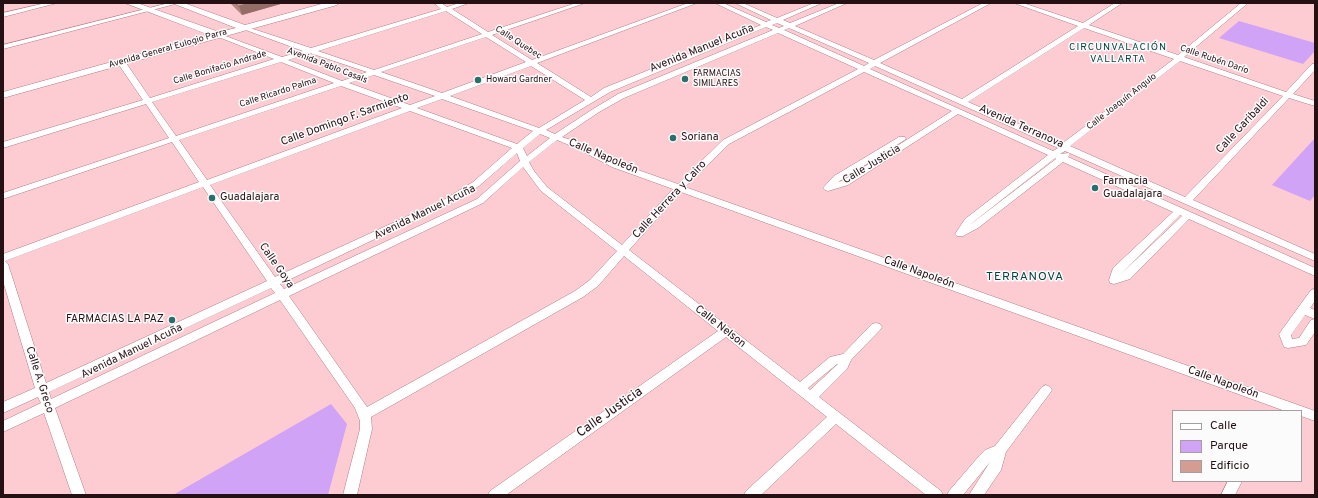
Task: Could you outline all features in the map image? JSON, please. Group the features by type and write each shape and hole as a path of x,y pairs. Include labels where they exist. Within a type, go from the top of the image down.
{"street":[{"path":"3,15 54,3"},
{"name":"Avenida Pablo Casals","path":"129,3 218,35 409,108 518,146"},
{"path":"3,47 176,3"},
{"name":"Avenida Pablo Casals","path":"176,3 311,51 376,72 539,131"},
{"name":"Avenida General Eulogio Parra","path":"3,87 308,3"},
{"name":"Avenida General Eulogio Parra","path":"3,95 334,3"},
{"name":"Calle Quebec","path":"437,3 589,99"},
{"name":"Calle Bonifacio Andrade","path":"3,145 466,3"},
{"name":"Calle Ricardo Palma","path":"3,196 582,3"},
{"name":"Calle Domingo F. Sarmiento","path":"3,258 694,3"},
{"name":"Avenida Terranova","path":"718,3 766,25 790,26 1315,258"},
{"name":"Avenida Terranova","path":"738,3 864,69 1315,272"},
{"name":"Avenida Manuel Acuña","path":"3,427 480,201 490,194 524,162 593,111 621,96 778,25 819,3"},
{"path":"790,26 844,3"},
{"name":"Calle Herrera y Cairo","path":"365,414 563,305 594,283 680,187 726,142 988,3"},
{"name":"Calle Rubén Darío","path":"1016,3 1315,104"},
{"path":"962,102 1120,3"},
{"name":"Calle Joaquín Angulo","path":"1058,156 1245,3"},
{"name":"Avenida Manuel Acuña","path":"3,408 464,193 518,146 589,99 622,82 766,25"},
{"name":"Calle Goya","path":"121,62 281,294 354,395 365,414"},
{"name":"Calle Garibaldi","path":"1187,201 1315,66"},
{"name":"Calle Justicia","path":"914,135 845,183 828,188 837,178 955,110"},
{"name":"Calle Napoleón","path":"539,131 578,146 615,165 680,187 1298,410"},
{"name":"Calle Nelson","path":"518,146 524,162 530,172 544,188 725,332 936,495"},
{"path":"1058,156 975,226 960,234 968,222 1058,156"},
{"path":"1168,227 1126,276 1114,280 1117,271 1183,213"},
{"name":"Calle A. Greco","path":"3,264 42,390 79,495"},
{"path":"1315,293 1285,334 1288,344 1302,342 1315,323"},
{"path":"1303,309 1315,314"},
{"path":"810,398 832,378 844,362 876,327"},
{"name":"Calle Justicia","path":"495,495 725,332"},
{"path":"799,389 834,360 844,362"},
{"path":"822,370 832,378"},
{"path":"968,477 979,491 996,466 1000,450 1046,390"},
{"name":"Calle Napoleón","path":"1302,411 1315,416"},
{"path":"350,495 366,429 365,414"},
{"path":"751,495 836,417"},
{"path":"954,495 968,477 990,454 1000,450"},
{"path":"1228,495 1234,482"}],"green space":[{"path":"1239,21 1315,43 1315,51 1303,64 1219,38"},
{"path":"1315,138 1315,195 1310,201 1272,185"},
{"path":"331,404 347,424 328,495 173,495"}],"building":[{"path":"235,3 250,3 239,6"}],"place":[{"name":"FARMACIAS SIMILARES","path":"685,79"},
{"name":"Howard Gardner","path":"478,80"},
{"name":"Soriana","path":"673,138"},
{"name":"Farmacia Guadalajara","path":"1095,188"},
{"name":"Guadalajara","path":"212,198"},
{"name":"FARMACIAS LA PAZ","path":"172,320"}],"district":[{"name":"CIRCUNVALACIÓN VALLARTA","path":"1118,54"},
{"name":"TERRANOVA","path":"1025,278"}]}
